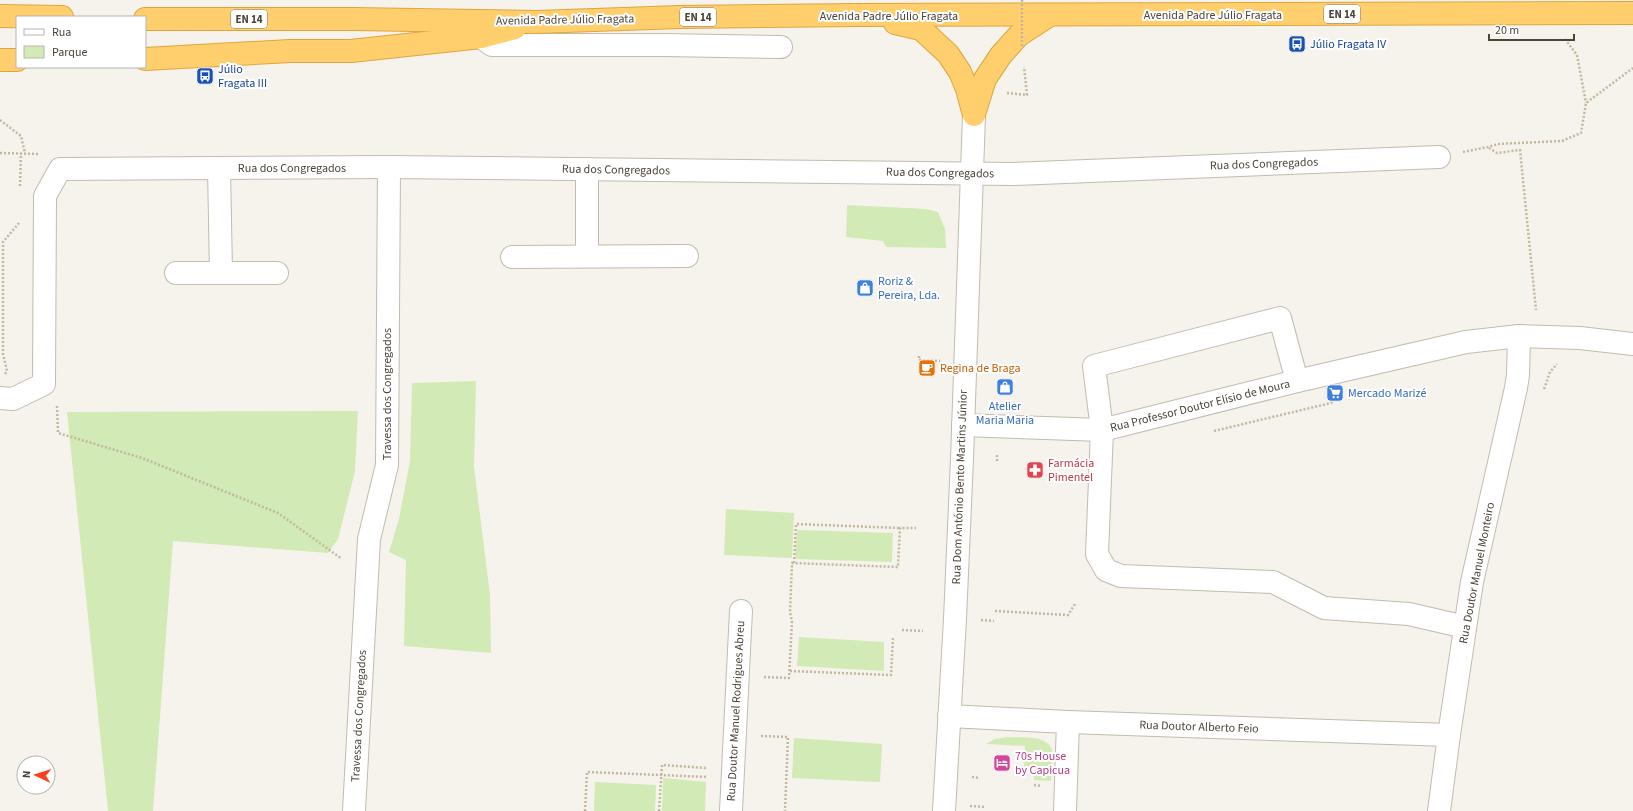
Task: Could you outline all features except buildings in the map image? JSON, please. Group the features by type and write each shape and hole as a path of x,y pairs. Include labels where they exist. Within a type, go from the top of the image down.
{"highway":[{"name":"Avenida Padre Júlio Fragata","path":"146,18 353,18 537,22 680,17 858,15 1633,13"},
{"path":"858,15 921,29 948,54 960,72 967,89 974,115"},
{"path":"974,115 985,79 1001,55 1019,35 1050,15"},
{"path":"0,16 16,16"},
{"path":"146,59 290,51 351,51 481,37 537,22"},
{"path":"0,60 16,60"}],"street":[{"path":"481,37 492,45 781,47"},
{"name":"Rua Dom António Bento Martins Júnior","path":"944,811 955,619 974,115"},
{"name":"Rua dos Congregados","path":"7,398 44,384 45,196 60,169 389,167 1013,174 1439,157"},
{"name":"Travessa dos Congregados","path":"354,811 370,539 387,465 389,167"},
{"path":"219,168 221,273"},
{"path":"587,169 587,256"},
{"path":"512,257 687,256"},
{"path":"176,273 277,274"},
{"name":"Rua Professor Doutor Elísio de Moura","path":"1102,430 1094,366 1280,318 1297,381"},
{"name":"Rua Professor Doutor Elísio de Moura","path":"963,425 1102,430 1297,381 1466,342 1518,336 1580,338 1633,344"},
{"name":"Rua Doutor Manuel Monteiro","path":"1439,811 1472,582 1516,388 1518,375 1518,336"},
{"path":"1102,430 1097,554 1106,570 1121,576 1273,582 1324,608 1409,614 1465,627"},
{"name":"Rua Doutor Manuel Rodrigues Abreu","path":"730,811 742,611"},
{"name":"Rua Doutor Alberto Feio","path":"949,716 1068,722 1449,736"},
{"path":"1065,811 1068,722"}],"path":[{"path":"1022,0 1023,55"},
{"path":"1536,312 1520,150 1497,153 1488,148 1498,144 1562,141 1581,133 1586,103 1577,55 1564,38"},
{"path":"1000,93 1027,95 1024,63"},
{"path":"1586,103 1633,68"},
{"path":"238,81 245,82 245,87"},
{"path":"0,120 21,136 23,153 20,192"},
{"path":"0,153 43,154"},
{"path":"4,376 7,370 3,354 3,242 19,223"},
{"path":"919,356 919,360 942,361"},
{"path":"1543,391 1550,372 1561,360"},
{"path":"57,405 58,434 142,458 278,513 342,559"},
{"path":"997,455 997,461"},
{"path":"762,677 790,678 792,622 790,612 792,563 794,564 796,524 916,528"},
{"path":"794,564 898,567 900,528"},
{"path":"995,611 1068,615 1075,604"},
{"path":"976,620 994,621"},
{"path":"902,630 923,631"},
{"path":"790,671 891,675 893,638"},
{"path":"760,736 788,737 785,811"},
{"path":"659,811 662,765 712,768"},
{"path":"585,811 587,772 711,777"},
{"path":"972,777 980,778"},
{"path":"970,806 986,807"}],"green space":[{"path":"847,205 926,209 938,212 945,229 946,248 886,247 883,241 846,237"},
{"path":"476,381 474,467 490,595 491,653 404,646 406,560 389,552 399,519 410,461 412,383"},
{"path":"358,411 355,471 338,539 328,553 173,541 153,811 108,811 67,412"},
{"path":"726,509 794,513 792,558 724,555"},
{"path":"797,530 893,533 892,562 795,559"},
{"path":"799,637 884,642 884,671 797,666"},
{"path":"1008,737 1039,739 1049,745 1052,750 1051,781 1034,780 1034,769 1024,769 1025,746 986,744 995,739"},
{"path":"794,738 882,744 880,782 792,778"},
{"path":"663,778 706,782 705,811 662,811"},
{"path":"595,782 656,785 655,811 594,811"}],"place":[{"name":"Júlio Fragata IV","path":"1297,44"},
{"name":"Júlio Fragata III","path":"205,76"},
{"name":"Roriz & Pereira, Lda.","path":"865,288"},
{"name":"Regina de Braga","path":"927,368"},
{"name":"Atelier Maria Maria","path":"1005,387"},
{"name":"Mercado Marizé","path":"1335,393"},
{"name":"Farmácia Pimentel","path":"1035,470"},
{"name":"70s House by Capicua","path":"1002,763"}]}
